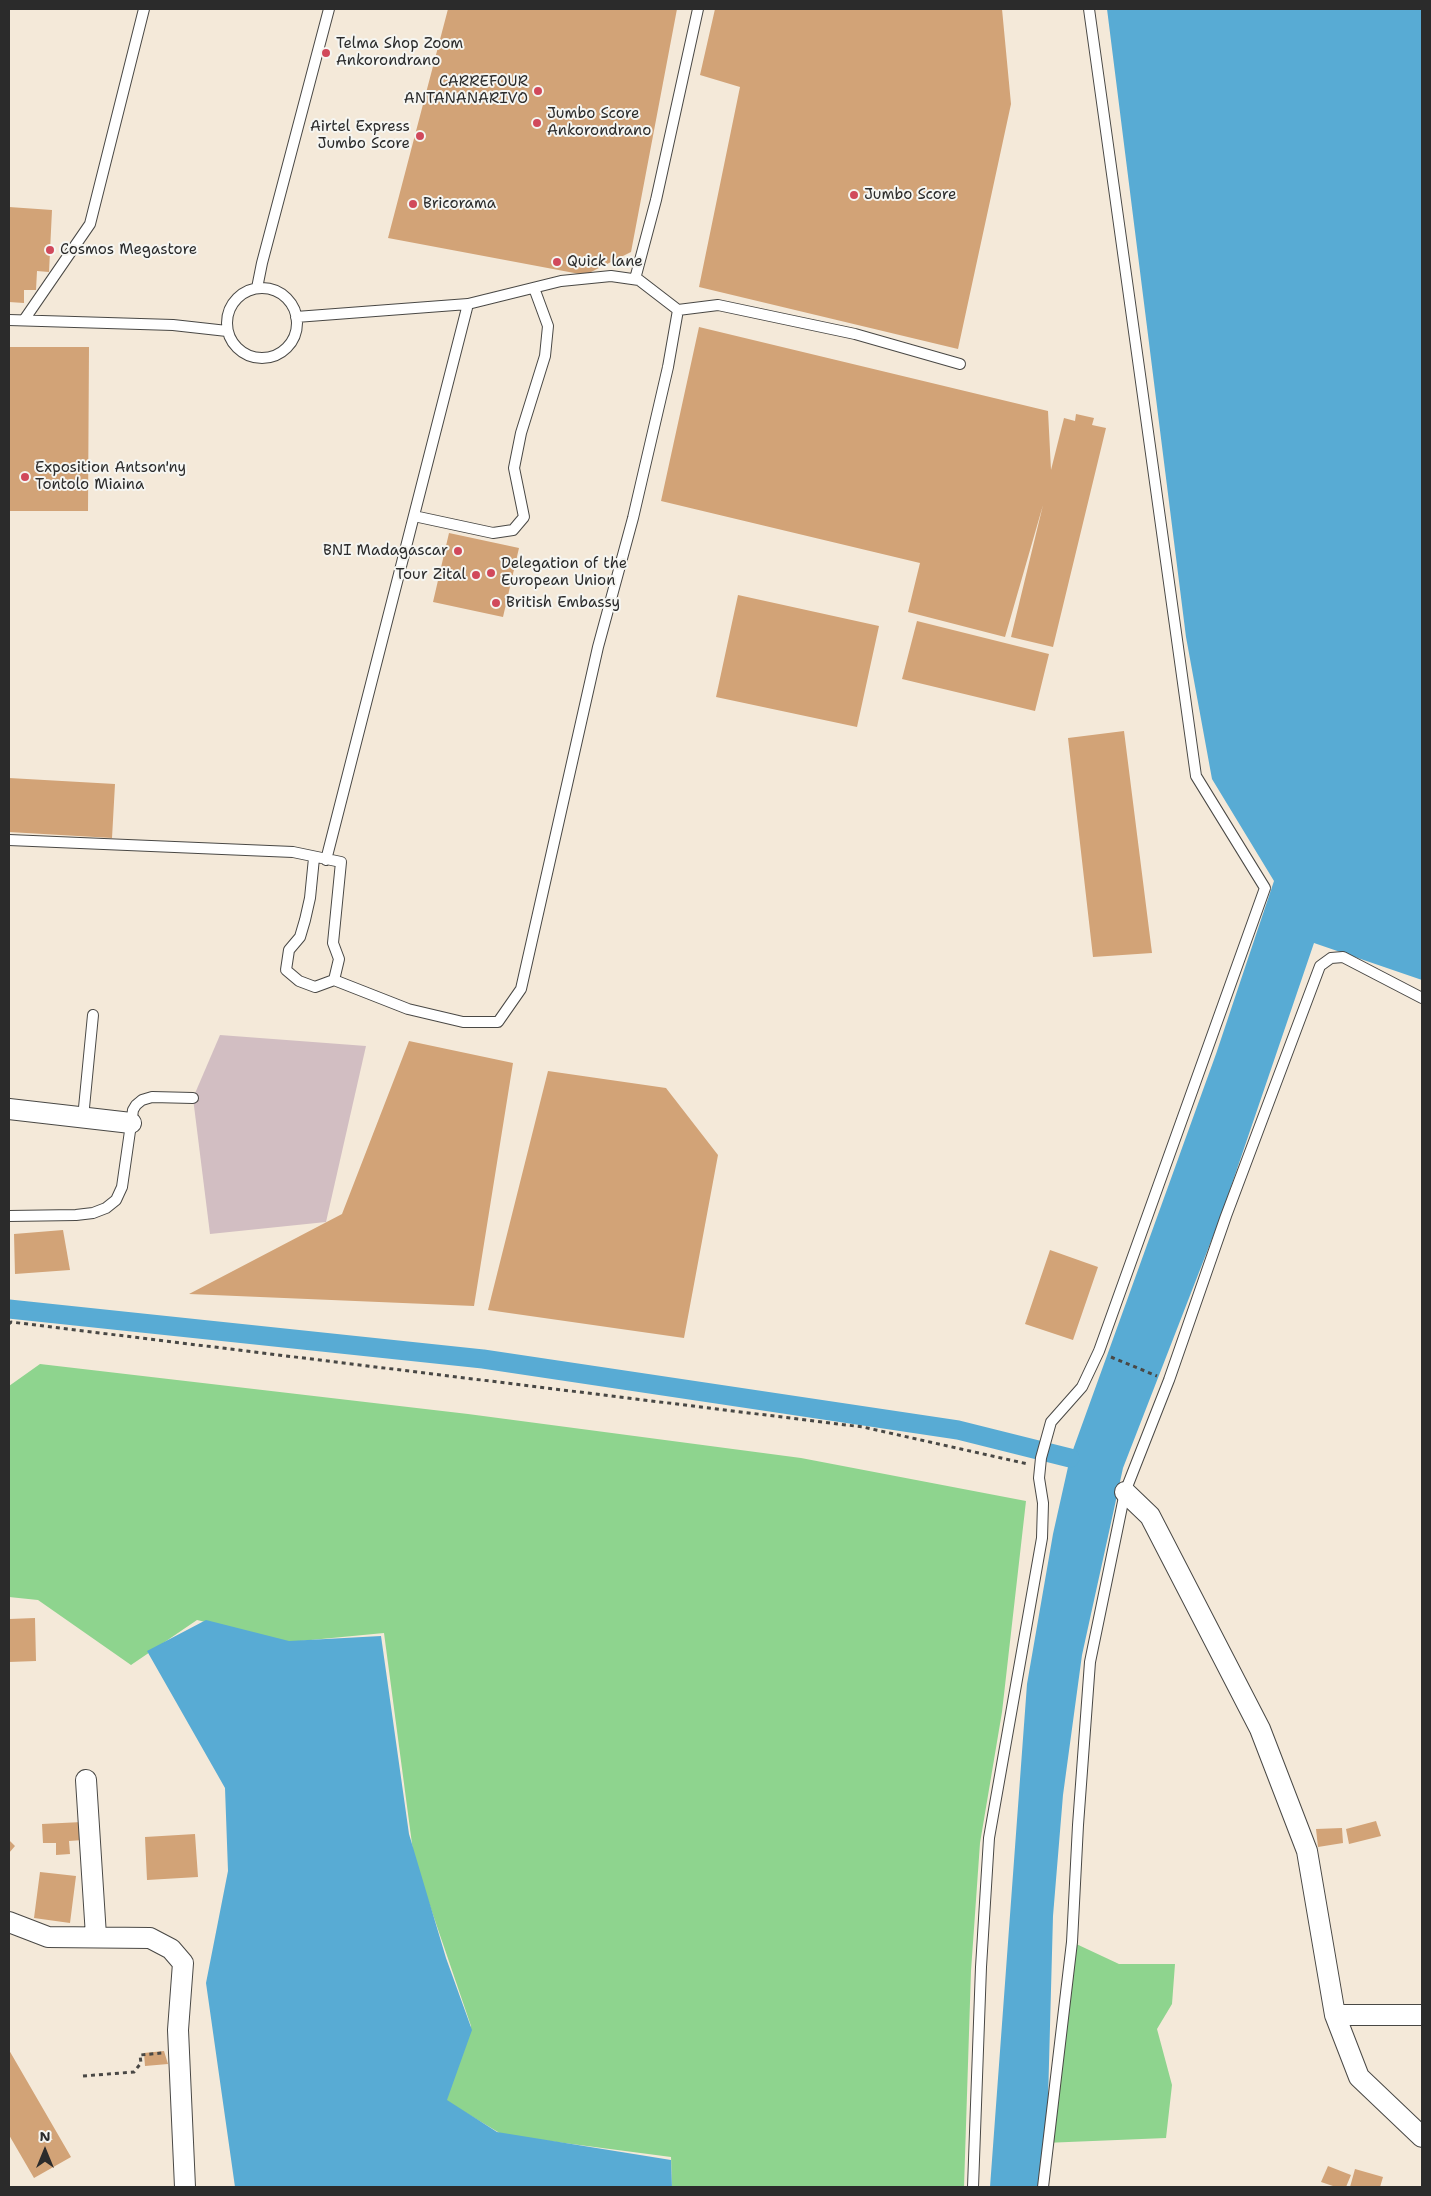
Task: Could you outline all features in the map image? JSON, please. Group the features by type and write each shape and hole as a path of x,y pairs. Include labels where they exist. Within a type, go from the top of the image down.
{"street":[{"path":"9,1108 131,1123"},
{"path":"1125,1492 1150,1516 1260,1729 1307,1851 1335,2015 1360,2077 1422,2137"},
{"path":"86,1780 96,1936"},
{"path":"9,1922 48,1937 150,1938 171,1949 183,1963 178,2030 185,2187"},
{"path":"1335,2015 1422,2015"}],"lane":[{"path":"24,320 90,224 144,9"},
{"path":"257,288 329,9"},
{"path":"635,279 656,200 698,9"},
{"path":"973,2187 980,1967 989,1838 1042,1538 1043,1503 1039,1478 1041,1462 1051,1422 1082,1387 1099,1351 1265,888 1196,776 1089,9"},
{"path":"296,317 468,304 561,281 611,276 635,279 658,292 678,310 718,305 855,334 960,364"},
{"path":"257,288 278,292 293,307 296,317 294,336 289,345 273,356 254,358 245,354 231,340 227,331 227,316 233,303 244,293 257,288"},
{"path":"414,516 493,533 513,530 524,517 514,468 521,433 545,356 548,326 534,288"},
{"path":"326,860 468,304"},
{"path":"314,858 310,898 305,920 300,937 288,950 286,970 299,982 315,987 334,980 408,1009 463,1022 498,1022 521,989 598,647 635,508 668,367 678,310"},
{"path":"9,320 173,325 227,331"},
{"path":"9,840 293,852 314,858 342,862 333,943 339,960 334,980"},
{"path":"1042,2187 1072,1942 1078,1825 1090,1662 1125,1492 1169,1380 1226,1216 1320,966 1331,958 1343,957 1422,998"},
{"path":"84,1118 93,1015"},
{"path":"9,1216 76,1215 93,1213 106,1208 116,1200 122,1187 133,1110 142,1100 152,1097 193,1098"}],"path":[{"path":"9,1324 31,1324 863,1427 1041,1462"},
{"path":"1104,1354 1161,1378"},
{"path":"83,2076 134,2072 141,2063 140,2055 164,2052"}],"shaded area":[{"path":"220,1035 366,1046 326,1222 210,1234 193,1098"}],"green space":[{"path":"40,1364 468,1414 801,1458 1026,1501 1002,1712 980,1843 971,1971 964,2187 672,2187 671,2157 503,2135 446,2101 471,2026 414,1859 384,1633 290,1642 197,1620 131,1665 38,1600 9,1597 9,1386"},
{"path":"1072,1942 1119,1964 1175,1964 1172,2004 1157,2029 1172,2085 1166,2138 1044,2143"}],"water":[{"path":"1107,9 1422,9 1422,980 1314,943 1222,1213 1123,1468 1082,1655 1063,1795 1053,1916 1048,2100 1039,2187 990,2187 1027,1684 1053,1534 1070,1458 1216,1054 1274,881 1212,779 1186,637"},
{"path":"206,1620 289,1641 381,1636 409,1834 446,1958 472,2030 447,2100 497,2132 671,2160 672,2187 235,2187 206,1983 228,1871 225,1788 147,1651"}],"building":[{"name":"Jumbo Score Ankorondrano","path":"448,9 677,9 631,252 585,275 388,238"},
{"name":"Jumbo Score","path":"715,9 1002,9 1011,104 958,349 699,287 740,87 700,75"},
{"path":"9,207 52,210 49,272 37,271 36,290 24,290 24,303 9,302"},
{"path":"699,327 1048,411 1051,470 1064,418 1075,421 1076,414 1094,418 1092,425 1106,428 1053,647 1011,637 1043,505 1005,637 908,612 920,563 661,501"},
{"path":"9,347 89,347 88,511 9,511"},
{"name":"Tour Zital","path":"449,533 519,548 503,617 433,602"},
{"path":"738,595 879,626 857,727 716,697"},
{"path":"917,621 1049,654 1035,711 902,679"},
{"path":"1124,731 1152,953 1093,957 1068,738"},
{"path":"9,778 115,784 112,838 9,832"},
{"path":"409,1041 513,1063 474,1306 189,1294 342,1214"},
{"path":"548,1071 666,1088 718,1155 684,1338 488,1310"},
{"path":"63,1230 70,1270 15,1274 14,1234"},
{"path":"1050,1250 1098,1267 1073,1340 1025,1324"},
{"path":"35,1618 36,1661 9,1662 9,1619"},
{"path":"1376,1821 1381,1836 1349,1844 1346,1829"},
{"path":"82,1822 83,1840 69,1841 70,1854 56,1855 56,1843 43,1843 42,1824"},
{"path":"1342,1828 1343,1843 1318,1847 1316,1829"},
{"path":"195,1834 198,1877 147,1880 145,1837"},
{"path":"9,1840 15,1846 9,1853"},
{"path":"40,1872 76,1876 70,1923 34,1918"},
{"path":"9,2050 71,2157 34,2178 9,2135"},
{"path":"164,2051 168,2064 145,2066 144,2053"},
{"path":"1328,2166 1351,2175 1346,2187 1336,2187 1321,2182"},
{"path":"1355,2169 1383,2177 1380,2187 1350,2187"}],"waterway":[{"path":"9,1309 483,1359 958,1430 1070,1458"}],"place":[{"name":"Telma Shop Zoom Ankorondrano","path":"326,53"},
{"name":"CARREFOUR ANTANANARIVO","path":"538,91"},
{"name":"Jumbo Score Ankorondrano","path":"537,123"},
{"name":"Airtel Express Jumbo Score","path":"420,136"},
{"name":"Jumbo Score","path":"854,195"},
{"name":"Bricorama","path":"413,204"},
{"name":"Cosmos Megastore","path":"50,250"},
{"name":"Quick lane","path":"557,262"},
{"name":"Exposition Antson'ny Tontolo Miaina","path":"25,477"},
{"name":"BNI Madagascar","path":"458,551"},
{"name":"Delegation of the European Union","path":"491,573"},
{"name":"Tour Zital","path":"476,575"},
{"name":"British Embassy","path":"496,603"}]}
